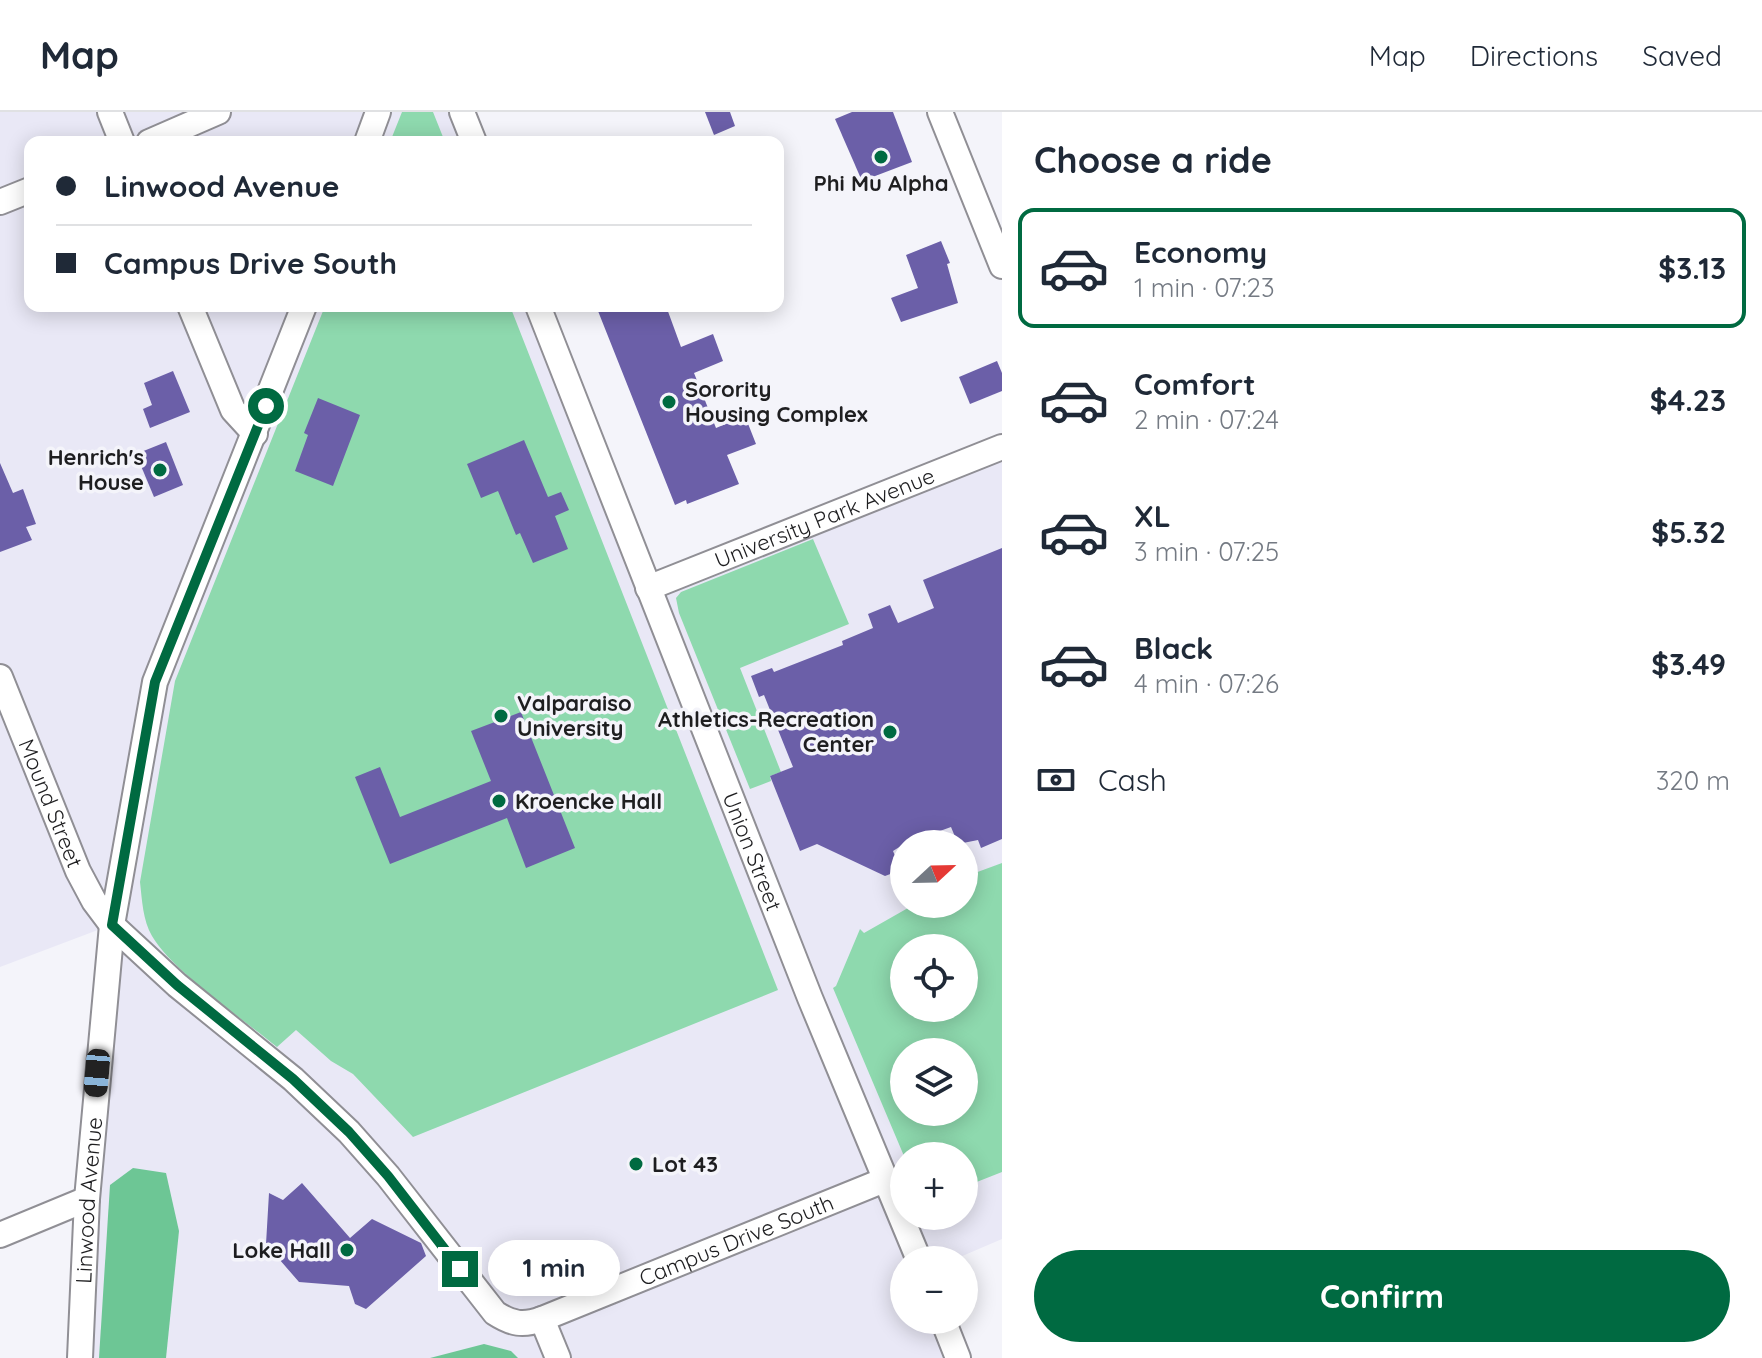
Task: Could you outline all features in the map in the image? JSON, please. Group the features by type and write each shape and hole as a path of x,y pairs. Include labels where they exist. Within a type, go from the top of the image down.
{"street":[{"path":"110,112 120,136"},
{"path":"163,136 218,112"},
{"path":"369,136 378,112"},
{"path":"462,112 472,136"},
{"path":"940,112 1002,266"},
{"path":"0,202 24,192"},
{"path":"192,312 233,410 255,434"},
{"name":"Linwood Avenue","path":"80,1358 87,1199 112,925 155,682 302,312"},
{"name":"Union Street","path":"540,312 810,998 913,1246"},
{"name":"University Park Avenue","path":"648,588 1002,447"},
{"name":"Mound Street","path":"0,677 78,871 94,901 112,925"},
{"name":"Campus Drive South","path":"112,925 177,985 293,1079 349,1132 388,1176 495,1313 510,1323 527,1324 542,1319 887,1179"},
{"path":"0,1235 87,1199"},
{"path":"542,1319 558,1358"},
{"path":"949,1334 958,1358"}],"shaded area":[{"name":"Valparaiso University","path":"0,112 462,112 472,136 24,136 24,312 540,312 649,588 1002,447 1002,1239 978,1249 978,1246 890,1246 890,1334 949,1334 958,1358 80,1358 111,925 0,967"}],"green space":[{"path":"402,112 433,112 443,136 392,136"},
{"path":"323,312 512,312 778,990 413,1137 353,1074 331,1061 296,1030 277,1047 192,980 152,936 145,917 140,882 175,681"},
{"path":"813,539 849,624 740,668 781,772 770,776 771,781 750,789 679,613 676,598 681,592"},
{"path":"1002,863 1002,1172 978,1181 978,1142 898,1142 891,1126 978,1126 978,1038 890,1038 890,1123 833,988 860,929 864,933 890,918 978,918 978,872"},
{"path":"133,1168 166,1173 179,1231 166,1358 99,1358 110,1185"},
{"path":"484,1344 511,1351 518,1358 430,1358"}],"building":[{"path":"705,112 730,112 735,126 714,135"},
{"path":"852,112 893,112 912,162 862,181 835,119"},
{"path":"941,241 950,263 947,264 958,303 901,322 891,298 918,288 906,255"},
{"name":"Sorority Housing Complex","path":"598,312 668,312 681,347 713,334 723,361 694,373 716,428 745,416 756,444 727,455 739,484 687,504 686,500 675,505"},
{"path":"997,361 1002,373 1002,391 970,404 959,377"},
{"path":"173,371 190,412 150,428 143,409 152,405 144,383"},
{"path":"318,398 360,415 333,486 295,471 308,435 304,433"},
{"path":"524,440 548,497 561,492 569,510 555,516 568,549 533,563 520,533 516,535 498,491 481,498 467,464"},
{"name":"Henrich's House","path":"166,442 183,485 154,497 136,454"},
{"path":"0,463 13,493 23,489 36,524 26,527 32,540 0,552"},
{"name":"Athletics-Recreation Center","path":"1002,548 1002,839 981,848 978,830 952,830 951,827 943,830 890,830 890,874 885,876 817,844 800,851 770,776 793,767 764,695 759,697 751,676 772,668 774,672 843,645 842,641 873,628 868,614 890,605 898,623 934,608 923,580"},
{"name":"Kroencke Hall","path":"521,712 575,848 526,868 507,818 390,864 355,777 380,767 400,817 491,781 471,731"},
{"name":"Loke Hall","path":"302,1183 350,1238 372,1219 421,1243 426,1256 366,1309 355,1304 349,1286 299,1282 266,1244 269,1193 283,1200"}],"place":[{"name":"Phi Mu Alpha","path":"881,157"},
{"name":"Sorority Housing Complex","path":"669,402"},
{"name":"Henrich's House","path":"160,470"},
{"name":"Valparaiso University","path":"501,716"},
{"name":"Athletics-Recreation Center","path":"890,732"},
{"name":"Kroencke Hall","path":"499,801"},
{"name":"Lot 43","path":"636,1164"},
{"name":"Loke Hall","path":"347,1250"}],"route":[{"path":"266,406 155,682 112,925 177,985 293,1079 349,1132 388,1176 460,1269"}]}
